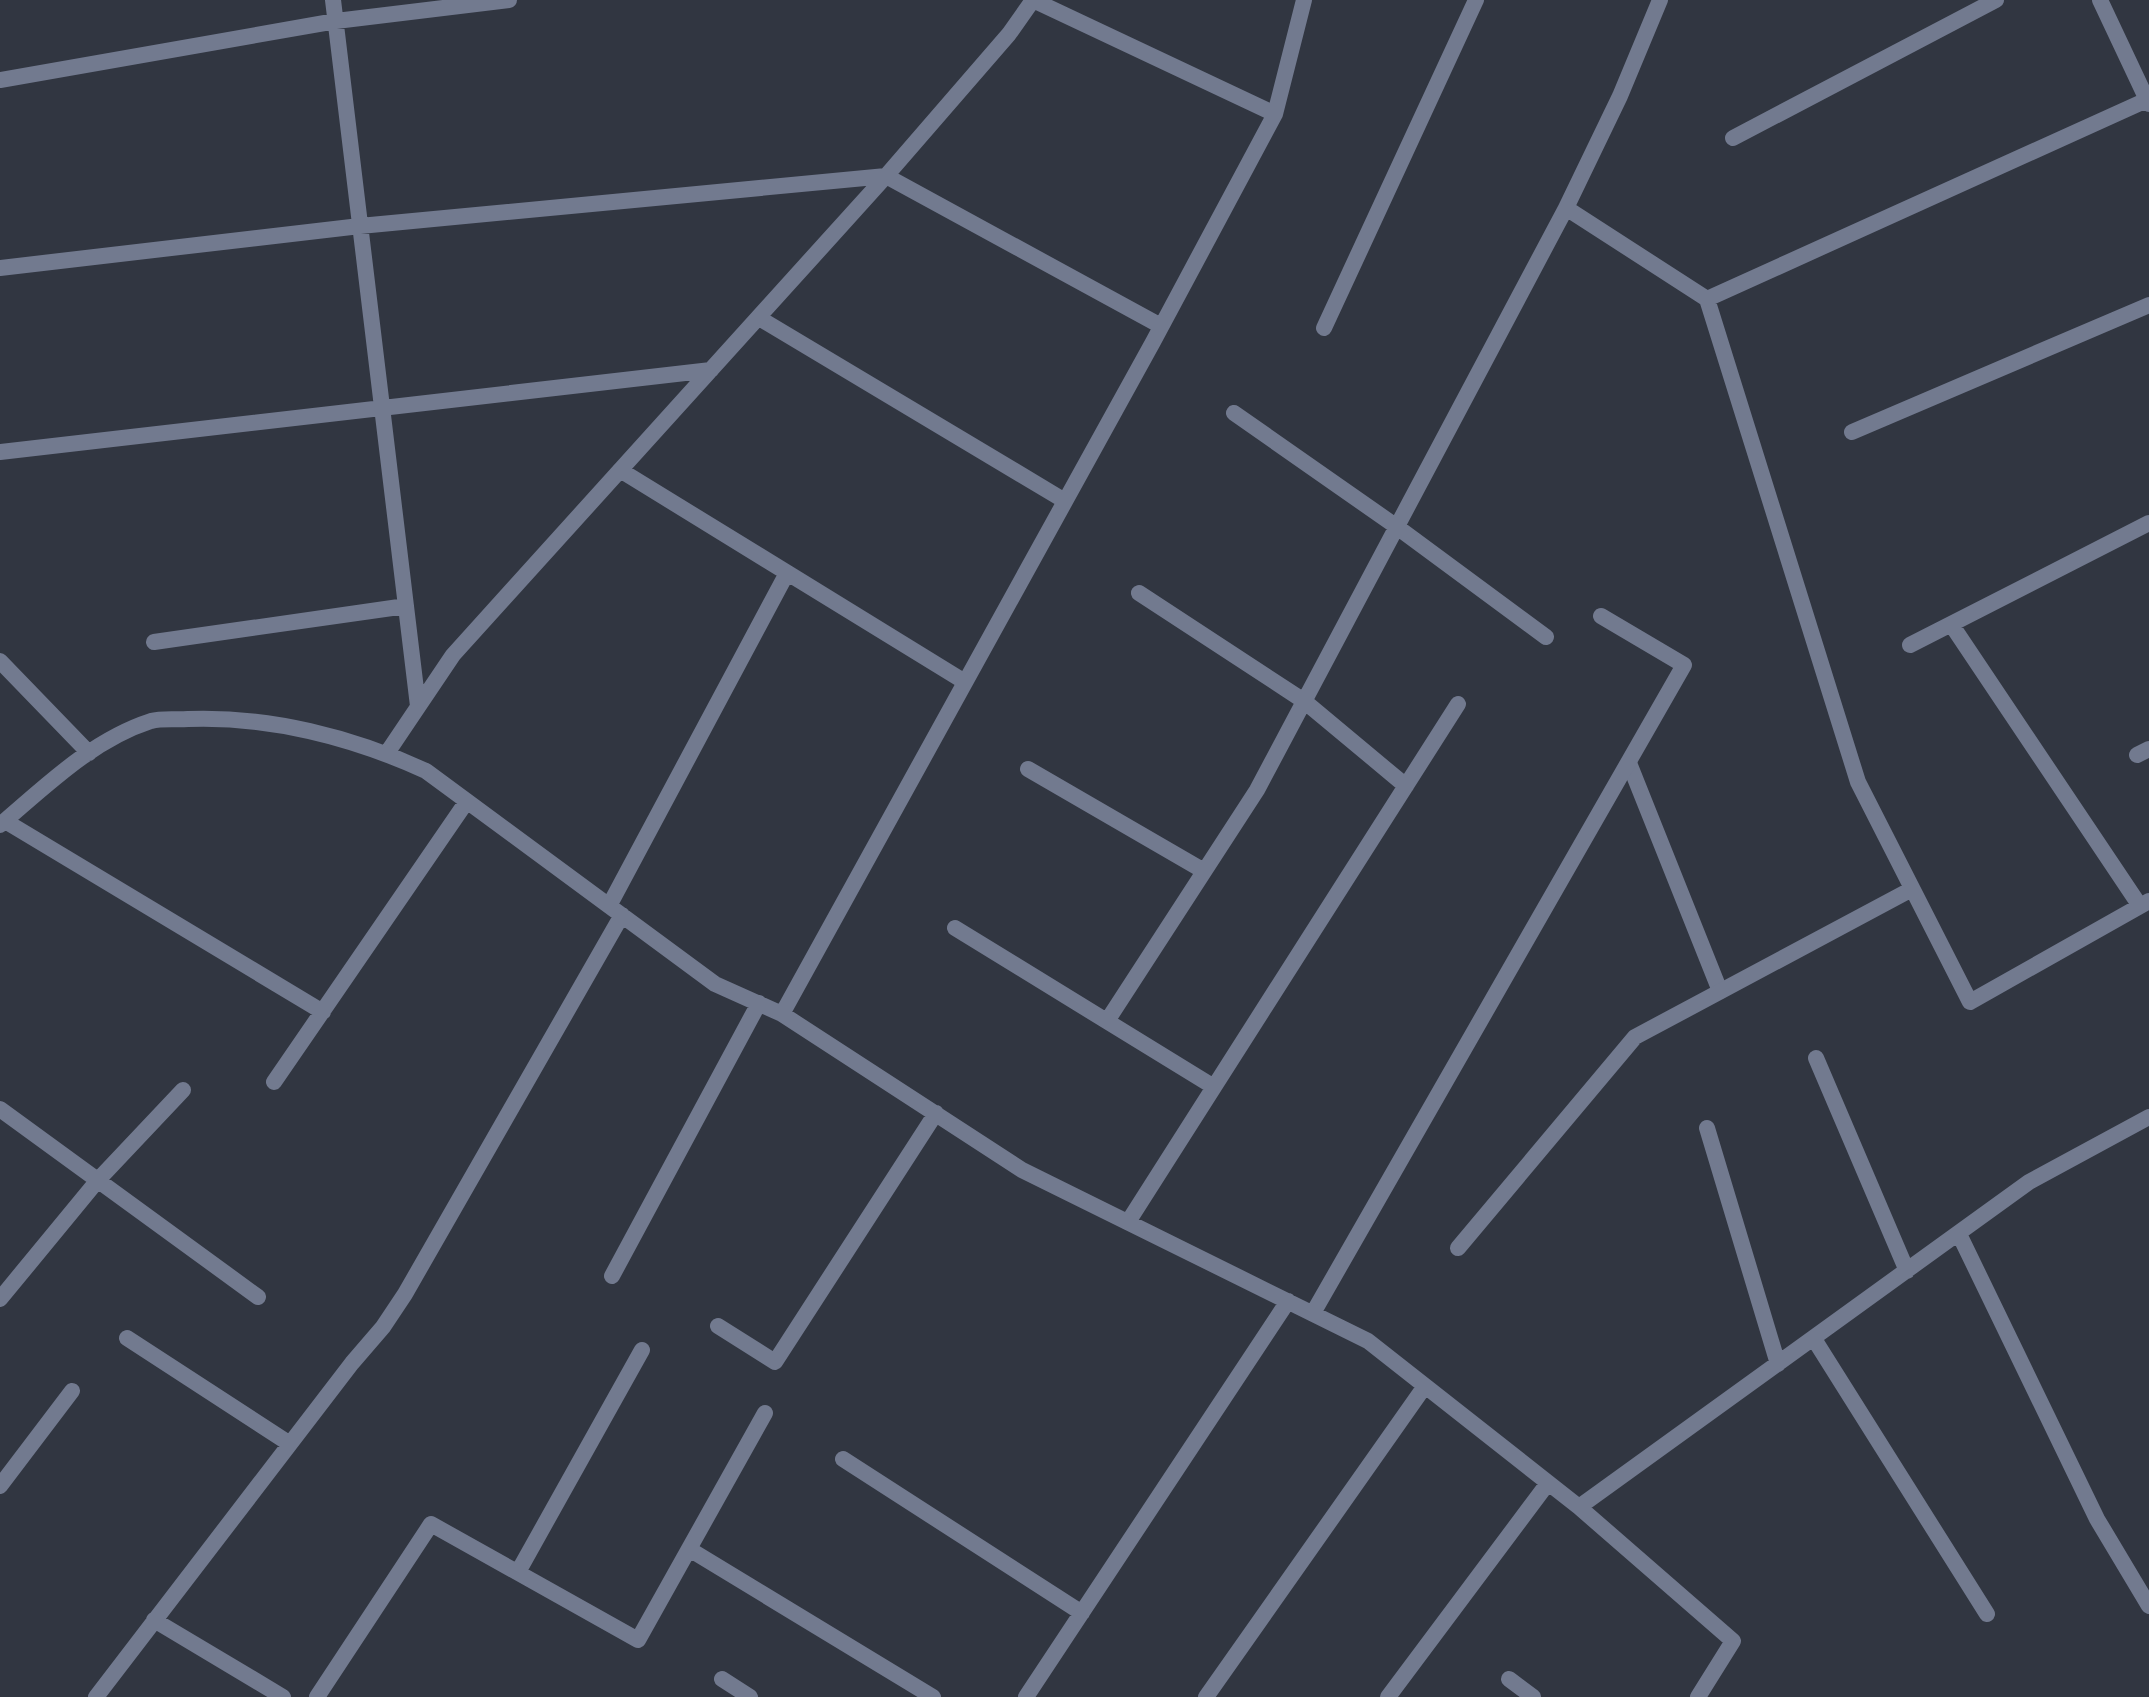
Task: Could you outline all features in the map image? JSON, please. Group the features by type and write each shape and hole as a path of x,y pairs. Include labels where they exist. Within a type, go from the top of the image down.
{"street":[{"path":"333,0 418,706"},
{"path":"0,80 336,21 509,0"},
{"path":"387,753 453,655 886,176 1009,34 1033,0 1275,114"},
{"path":"782,1014 1275,114 1304,0"},
{"path":"1324,328 1476,0"},
{"path":"1107,1021 1257,790 1566,208 1620,96 1660,0"},
{"path":"1733,138 1996,0"},
{"path":"1707,299 2148,101 2100,0"},
{"path":"0,268 360,226 886,176 1161,326"},
{"path":"1566,208 1707,299 1858,782 1970,1002 2145,903 1951,624"},
{"path":"1852,432 2149,305"},
{"path":"759,318 1065,501"},
{"path":"0,452 711,370"},
{"path":"1234,413 1397,527 1546,637"},
{"path":"620,470 965,682"},
{"path":"1910,645 2149,523"},
{"path":"96,1697 352,1363 383,1327 405,1294 615,911 787,573"},
{"path":"1139,593 1304,701 1406,786"},
{"path":"154,642 406,606"},
{"path":"1313,1313 1684,665 1601,616"},
{"path":"0,661 89,753"},
{"path":"1128,1222 1458,704"},
{"path":"323,1012 2,823 66,768 108,740 153,720 224,718 311,731 387,753 426,771 715,984 782,1014 1022,1170 1368,1341 1579,1507 1733,1641 1698,1697"},
{"path":"1629,763 1720,991"},
{"path":"1028,769 1204,871"},
{"path":"274,1082 467,801"},
{"path":"1458,1248 1635,1037 1912,889"},
{"path":"955,928 1214,1087"},
{"path":"612,1276 759,1003"},
{"path":"1816,1058 1907,1271"},
{"path":"0,1299 98,1180 183,1090"},
{"path":"0,1109 258,1297"},
{"path":"718,1326 775,1362 936,1113"},
{"path":"1579,1507 2029,1182 2149,1117"},
{"path":"1707,1128 1778,1364"},
{"path":"1959,1234 2097,1519 2149,1606"},
{"path":"1026,1697 1288,1301"},
{"path":"127,1338 290,1444"},
{"path":"1814,1339 1987,1614"},
{"path":"518,1572 642,1350"},
{"path":"1206,1697 1425,1386"},
{"path":"0,1486 72,1391"},
{"path":"317,1697 431,1524 638,1640 765,1413"},
{"path":"843,1459 1082,1613"},
{"path":"1388,1697 1548,1483"},
{"path":"689,1549 933,1697"},
{"path":"154,1620 283,1697"},
{"path":"722,1679 750,1697"},
{"path":"1509,1679 1533,1697"}]}
